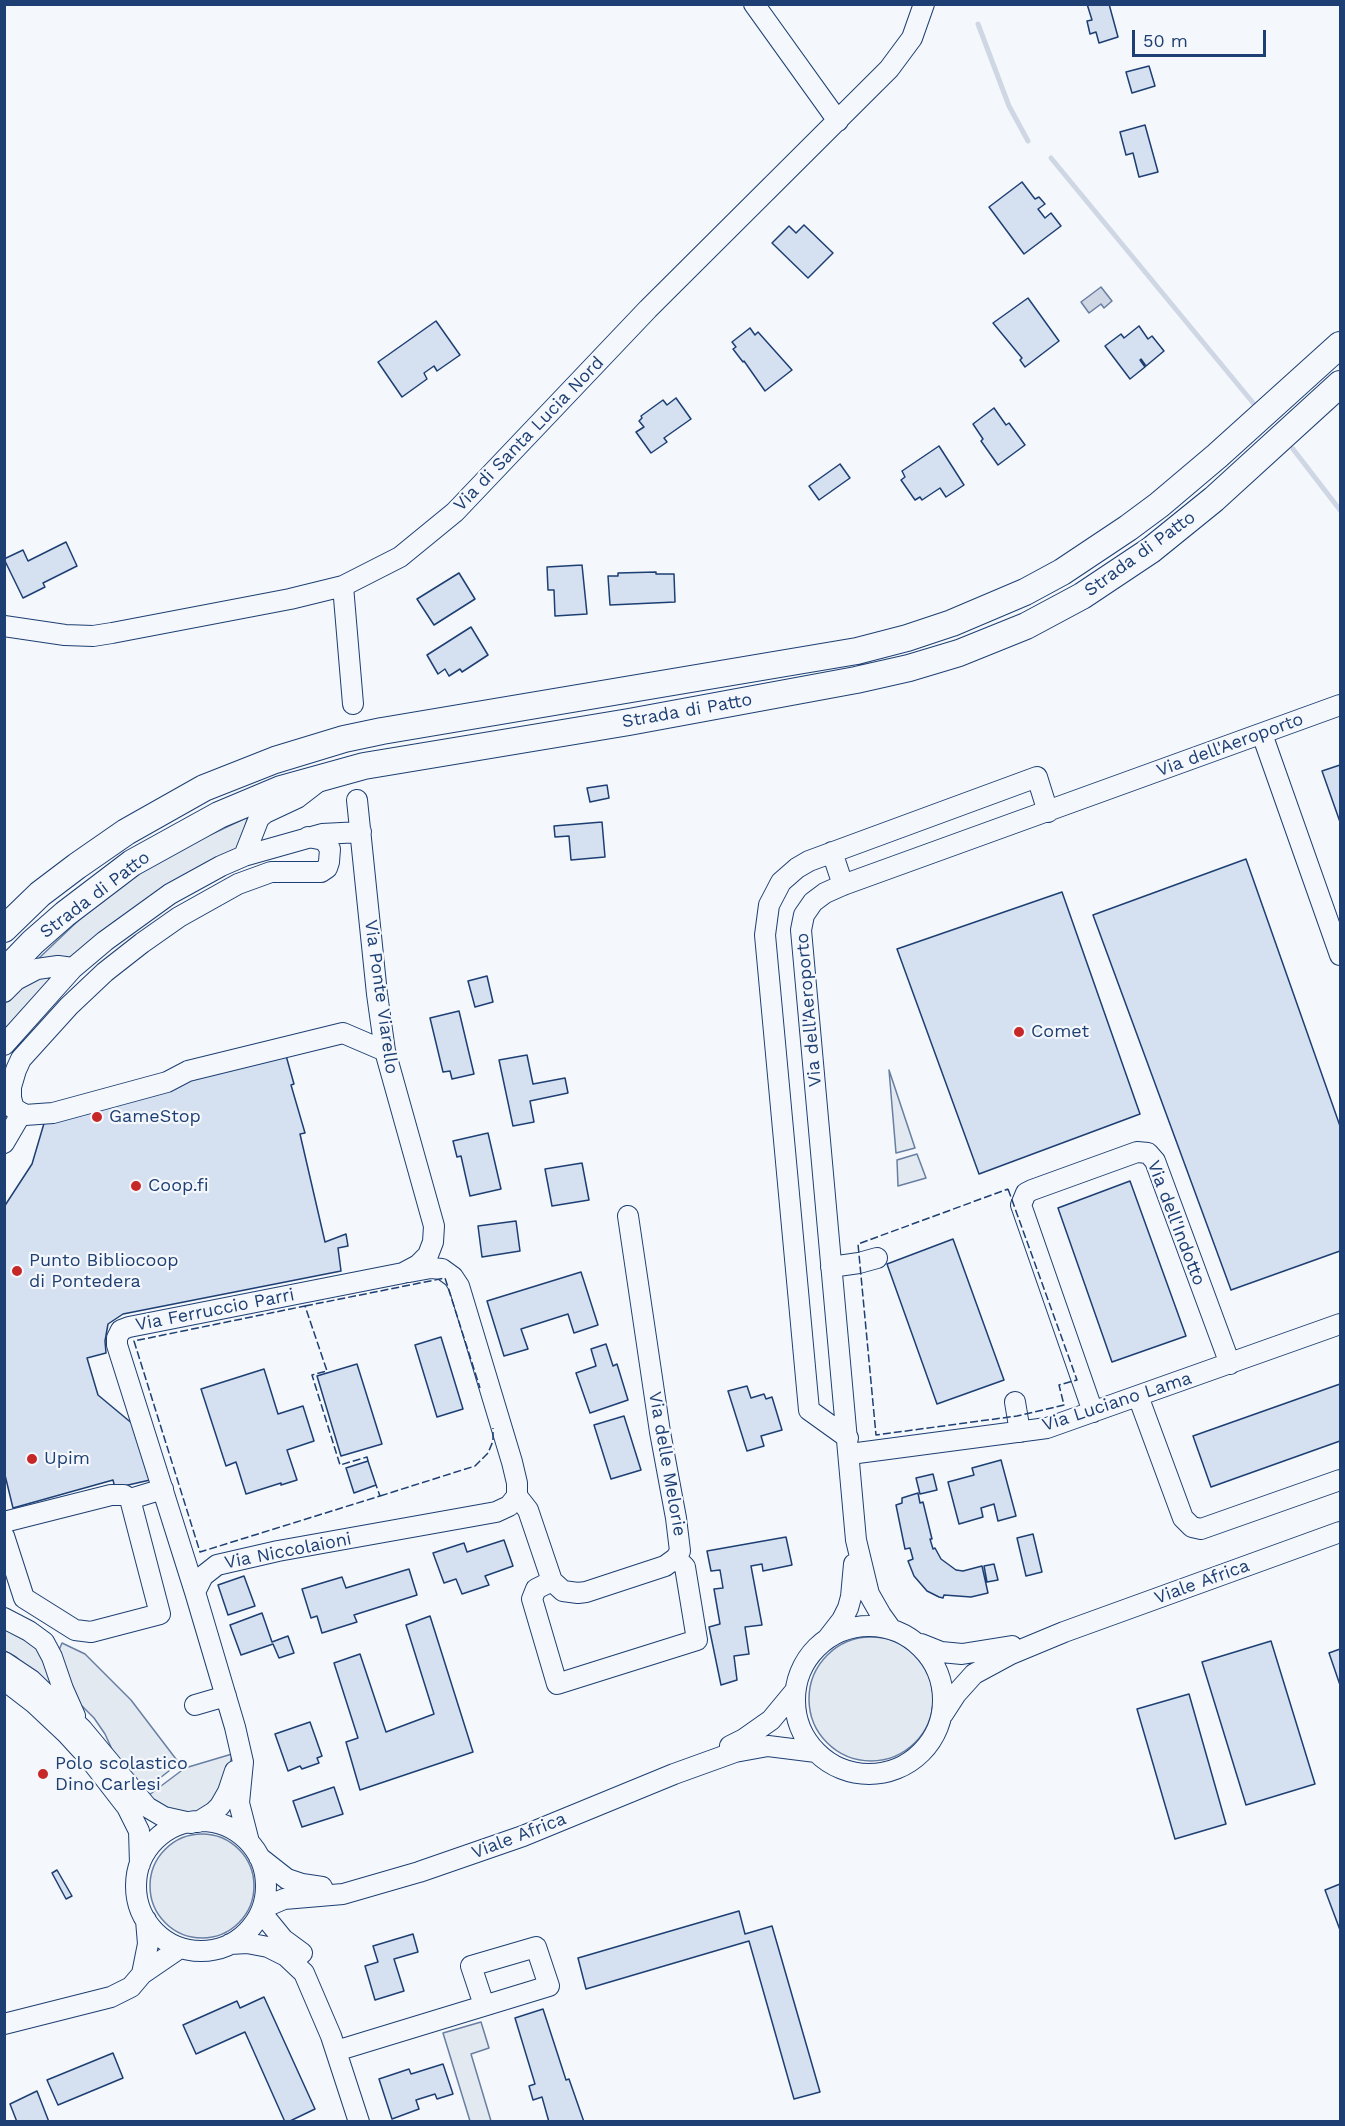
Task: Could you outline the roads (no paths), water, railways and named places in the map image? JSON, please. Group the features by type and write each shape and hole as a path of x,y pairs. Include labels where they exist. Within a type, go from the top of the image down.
{"main road":[{"name":"Strada di Patto","path":"4,929 40,894 126,832 204,788 275,760 344,739 382,731 857,651 952,623 1025,592 1071,567 1159,505 1341,345"},
{"name":"Strada di Patto","path":"4,972 65,914 132,863 219,815 281,789 364,766 629,722 856,680 909,668 958,653 1026,626 1120,573 1214,499 1341,384"}],"street":[{"path":"754,4 838,121"},
{"name":"Via di Santa Lucia Nord","path":"4,626 46,634 93,636 268,603 343,586 400,557 456,512 648,309 838,121 903,52 912,38 924,4"},
{"path":"343,586 353,704"},
{"name":"Via dell'Aeroporto","path":"825,1642 842,1620 851,1597 856,1540 801,930 804,915 813,902 843,885 1341,705"},
{"path":"1262,734 1341,955"},
{"path":"244,856 259,818 297,798 323,776"},
{"path":"849,1446 809,1410 765,935 769,905 781,882 797,868 832,852 1037,777 1048,812"},
{"name":"Via Ponte Viarello","path":"357,800 385,1051 434,1226"},
{"path":"4,1045 73,968 105,941 163,899 212,870 244,856 308,837 336,832 361,832"},
{"path":"4,1143 13,1108 11,1087 15,1070 21,1059 69,1006 105,972 142,943 179,917 238,884 271,872 321,872 327,868 330,849 324,840 308,837"},
{"path":"832,852 843,885"},
{"path":"4,992 16,980 38,969 58,966 73,968"},
{"path":"13,1108 35,1116 82,1106 166,1082 188,1071 343,1033 385,1051"},
{"name":"Via dell'Indotto","path":"1093,1412 1021,1205 1026,1193 1032,1190 1137,1152 1148,1153 1155,1161 1230,1364"},
{"name":"Via delle Melorie","path":"552,1581 563,1591 569,1593 586,1592 664,1566 676,1558 680,1551 628,1216"},
{"name":"Via Ferruccio Parri","path":"403,1273 418,1265 429,1255 434,1226"},
{"path":"831,1267 877,1258"},
{"name":"Via Ferruccio Parri","path":"195,1592 117,1345 121,1330 129,1327 436,1267 448,1272 459,1286 512,1462 517,1483 517,1496"},
{"name":"Via Luciano Lama","path":"849,1446 1047,1428 1341,1324"},
{"path":"1138,1396 1183,1518 1192,1527 1201,1529 1341,1480"},
{"path":"1015,1402 1020,1432"},
{"path":"130,1499 163,1489"},
{"path":"4,1522 111,1495 124,1495 130,1499 162,1621 106,1635 83,1632 75,1630 4,1588"},
{"path":"517,1496 528,1510 552,1581 536,1589 532,1599 557,1684 697,1640 685,1567 676,1558"},
{"name":"Via Niccolaioni","path":"195,1592 203,1576 217,1564 496,1512 509,1506 517,1496"},
{"name":"Viale Africa","path":"1064,1632 1008,1647 962,1654 941,1652 919,1644 891,1629 863,1625 838,1632 825,1642 806,1663 799,1676 794,1704 798,1721 805,1738 816,1752 833,1764 853,1772 887,1773 903,1767 920,1754 933,1738 942,1716 967,1681 983,1668 1064,1632 1341,1532"},
{"path":"4,1536 24,1598"},
{"name":"Via dell'Aeroporto","path":"856,1540 869,1594 891,1629"},
{"path":"195,1592 241,1752 243,1769 239,1803 266,1882 262,1910 278,1934 300,1951 313,1966 321,1985 333,2044"},
{"path":"4,1618 30,1631 44,1642 52,1656 68,1703 82,1729"},
{"name":"Viale Africa","path":"919,1644 928,1652 939,1674 944,1694 942,1716"},
{"name":"Viale Africa","path":"4,1662 31,1680 82,1729 147,1807 165,1817 211,1822 225,1826 238,1833 277,1873 294,1882 320,1887 360,1889"},
{"path":"4,1680 34,1703 67,1734 127,1807 140,1831 140,1866 137,1879 140,1907 146,1920 159,1936 180,1948 142,1974 131,1987 103,2000 4,2024"},
{"name":"Viale Africa","path":"674,1774 744,1739 771,1720 795,1691"},
{"path":"195,1705 226,1696"},
{"name":"Viale Africa","path":"180,1948 206,1951 230,1944 251,1928 262,1910 292,1897 329,1895 396,1880 504,1844 674,1774 735,1752 778,1746 816,1752"},
{"path":"140,1866 151,1846 160,1837 178,1826 195,1822 214,1812 225,1799 241,1752"},
{"path":"142,1974 148,1944 146,1920"},
{"path":"230,1944 262,1944 294,1962 308,1978 359,2121"},
{"path":"333,2044 484,2005"}],"waterway":[{"path":"978,24 1009,106 1028,141"},
{"path":"1051,158 1254,404"},
{"path":"1293,449 1340,510"}],"place":[{"name":"Comet","path":"1019,1032"},
{"name":"GameStop","path":"97,1117"},
{"name":"Coop.fi","path":"136,1186"},
{"name":"Punto Bibliocoop di Pontedera","path":"17,1271"},
{"name":"Upim","path":"32,1459"},
{"name":"Polo scolastico Dino Carlesi","path":"43,1774"}]}
